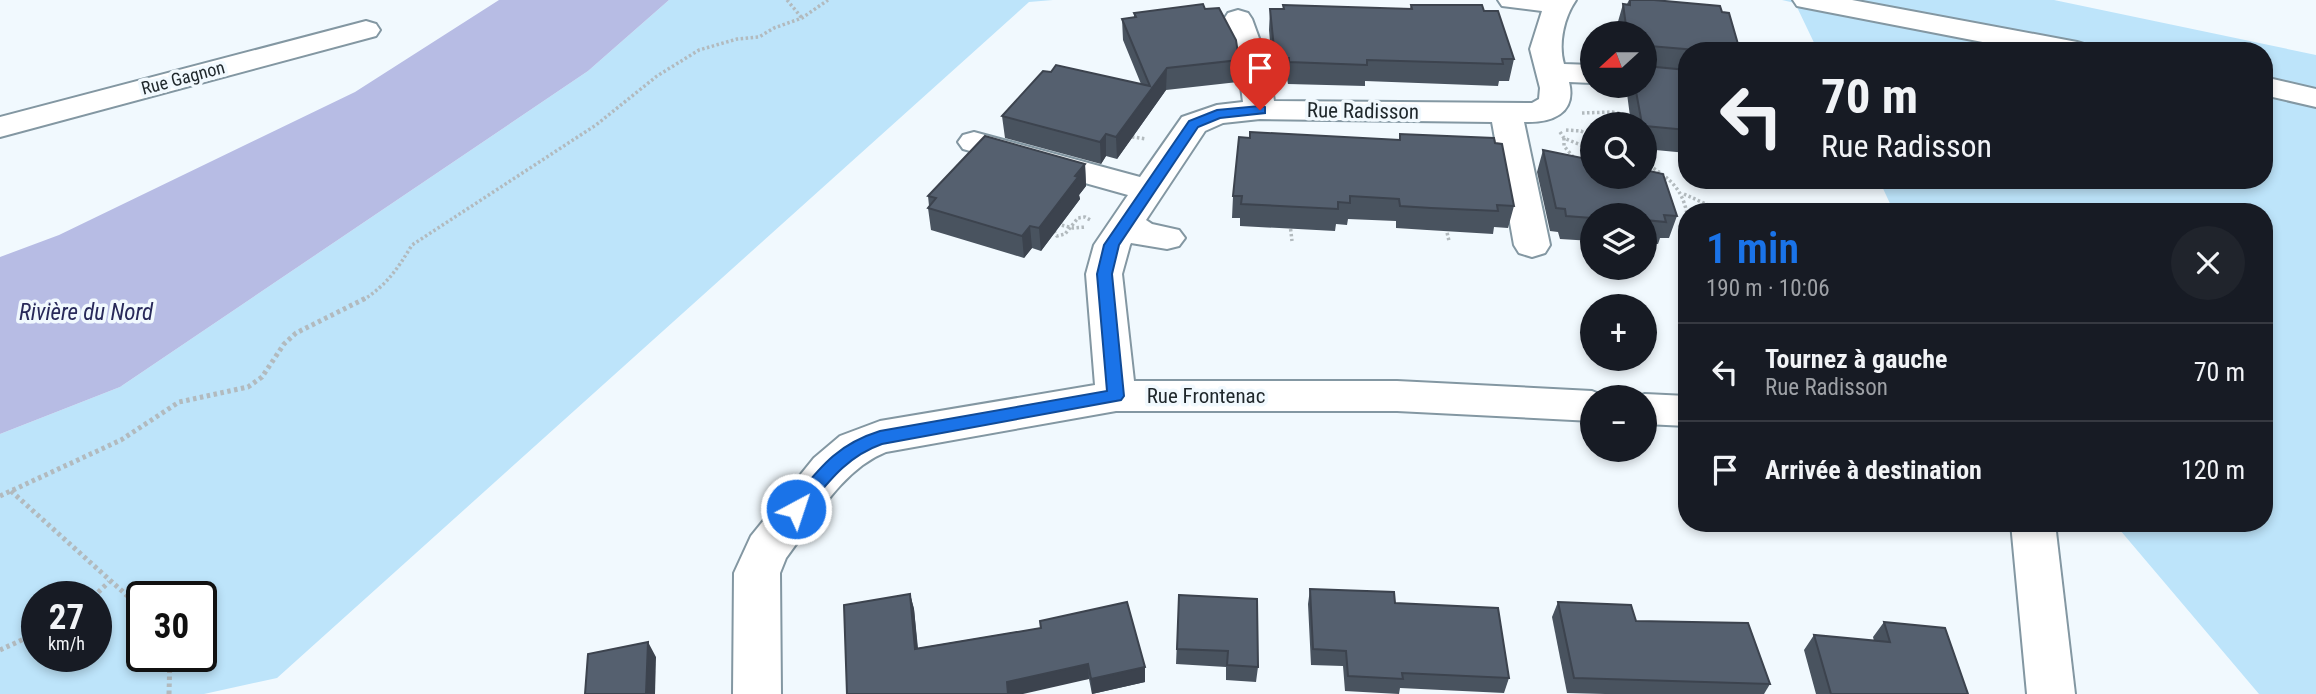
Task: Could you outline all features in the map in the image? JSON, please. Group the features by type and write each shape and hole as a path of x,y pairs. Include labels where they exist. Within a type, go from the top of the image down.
{"street":[{"path":"1512,0 1560,2 1545,49 1551,104"},
{"path":"1807,0 2029,42"},
{"path":"1238,19 1253,62 1260,110"},
{"name":"Rue Gagnon","path":"0,127 366,30"},
{"name":"Rue Radisson","path":"1116,396 1104,274 1112,245 1111,223 1148,190 1193,124 1217,114 1260,110 1504,115 1551,104 1580,83"},
{"path":"2273,88 2316,98"},
{"path":"0,103 45,115"},
{"path":"1504,115 1510,128 1532,245"},
{"path":"974,142 1148,190"},
{"path":"1111,223 1142,234 1167,238"},
{"name":"Rue Frontenac","path":"757,694 757,573 766,549 828,470 855,447 880,438 1116,396 1397,396 1580,405"},
{"path":"1657,410 1678,411"},
{"path":"2034,532 2051,694"}],"path":[{"path":"787,0 802,18"},
{"path":"0,496 50,472 82,461 127,437 178,403 209,394 235,393 256,382 281,346 295,334 370,296 395,274 412,245 596,125 657,76 699,50 737,39 759,37 774,28 802,18 828,0"},
{"path":"1551,104 1580,113"},
{"path":"1551,104 1580,130"},
{"path":"1551,104 1564,138 1564,146 1580,162"},
{"path":"1564,138 1580,142"},
{"path":"1657,171 1678,184"},
{"path":"1681,189 1685,203"},
{"path":"1684,194 1704,203"},
{"path":"1049,224 1054,226 1057,236 1071,232 1078,218 1085,216 1111,223"},
{"path":"1290,222 1292,241"},
{"path":"1445,225 1449,241"},
{"path":"11,491 108,581"},
{"path":"112,584 126,596"},
{"path":"0,650 21,640"},
{"path":"169,694 170,672"}],"shaded area":[{"path":"669,0 1053,0 1029,2 277,678 204,694 0,694 0,434 120,387 588,71"},
{"path":"1782,0 2054,0 2254,42 1814,42 1795,3"},
{"path":"2273,46 2316,55 2316,694 2259,694 2122,532 2273,532 2273,203 1890,203 1883,189 2273,189"}],"water":[{"name":"Rivière du Nord","path":"499,0 669,0 588,71 120,387 0,434 0,257 59,235 355,92"}],"building":[{"path":"1630,0 1654,0 1720,6 1722,12 1729,13 1737,42 1678,42 1678,48 1657,47 1657,21 1625,21 1623,4 1630,5"},
{"path":"1203,4 1205,9 1219,8 1236,40 1239,60 1167,68 1116,137 1106,134 1100,142 1002,116 1043,71 1051,72 1056,65 1150,86 1122,19 1136,17 1134,13"},
{"path":"1283,5 1412,9 1411,5 1482,5 1484,11 1498,11 1514,59 1502,59 1503,64 1367,60 1367,65 1289,62 1289,58 1275,58 1270,9 1284,9"},
{"path":"1657,67 1678,69 1678,129 1657,127 1657,112 1640,112 1637,98 1657,98"},
{"path":"1250,132 1400,140 1400,134 1494,138 1495,143 1502,144 1514,206 1497,205 1498,211 1431,208 1400,206 1399,199 1350,196 1350,203 1338,202 1338,209 1241,204 1242,196 1233,196 1239,137 1250,138"},
{"path":"985,136 1085,164 1039,228 1030,226 1022,236 928,208 936,198 928,196"},
{"path":"1543,150 1580,158 1580,189 1657,189 1657,173 1663,174 1677,216 1664,215 1666,222 1657,221 1657,203 1580,203 1580,217 1566,216 1565,209 1556,208"},
{"path":"1310,589 1394,592 1395,603 1498,608 1509,678 1402,673 1403,679 1348,676 1346,651 1313,649"},
{"path":"910,594 915,649 1041,628 1040,621 1127,602 1145,667 1091,679 1088,664 1007,682 1008,694 847,694 844,605"},
{"path":"1179,595 1257,599 1258,667 1227,665 1228,651 1177,649"},
{"path":"1558,602 1631,605 1636,621 1748,623 1770,684 1574,678"},
{"path":"1884,622 1945,628 1968,694 1831,694 1814,635 1890,642"},
{"path":"648,642 646,694 585,694 588,654"}],"route":[{"path":"796,509 828,470 855,447 880,438 1006,413 1116,396 1104,274 1112,245 1193,124 1217,114 1260,110"}]}
